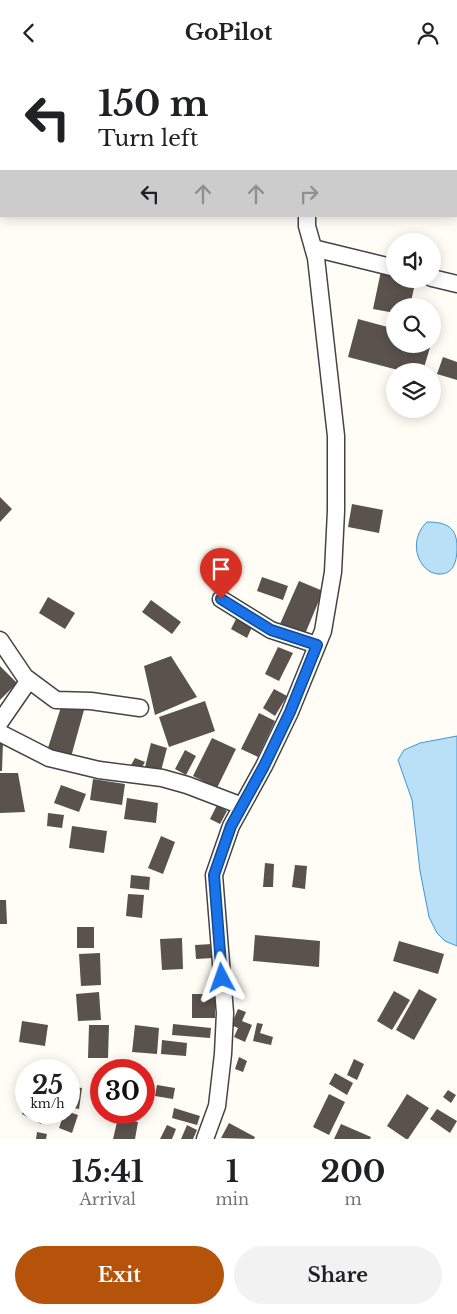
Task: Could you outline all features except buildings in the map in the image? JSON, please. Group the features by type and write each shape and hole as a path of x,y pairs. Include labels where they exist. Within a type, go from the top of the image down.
{"street":[{"path":"205,1139 217,1106 223,1054 225,1013 214,875 231,826 264,766 290,712 323,631 333,573 336,511 336,435 317,267 306,217"},
{"path":"313,247 386,266"},
{"path":"441,280 457,284"},
{"path":"221,599 271,630 317,645"},
{"path":"0,640 25,677 56,700 91,701 140,709"},
{"path":"0,722 29,680"},
{"path":"0,733 49,758 99,770 162,778 187,785 242,806"}],"water":[{"path":"427,522 445,525 453,530 455,535 457,547 454,566 443,574 431,572 425,568 417,553 418,537"},
{"path":"457,736 457,946 445,941 437,933 429,917 420,871 412,800 398,760 404,750 420,743"}],"route":[{"path":"221,599 271,630 317,645 290,712 264,766 231,826 214,875 222,978"}]}
